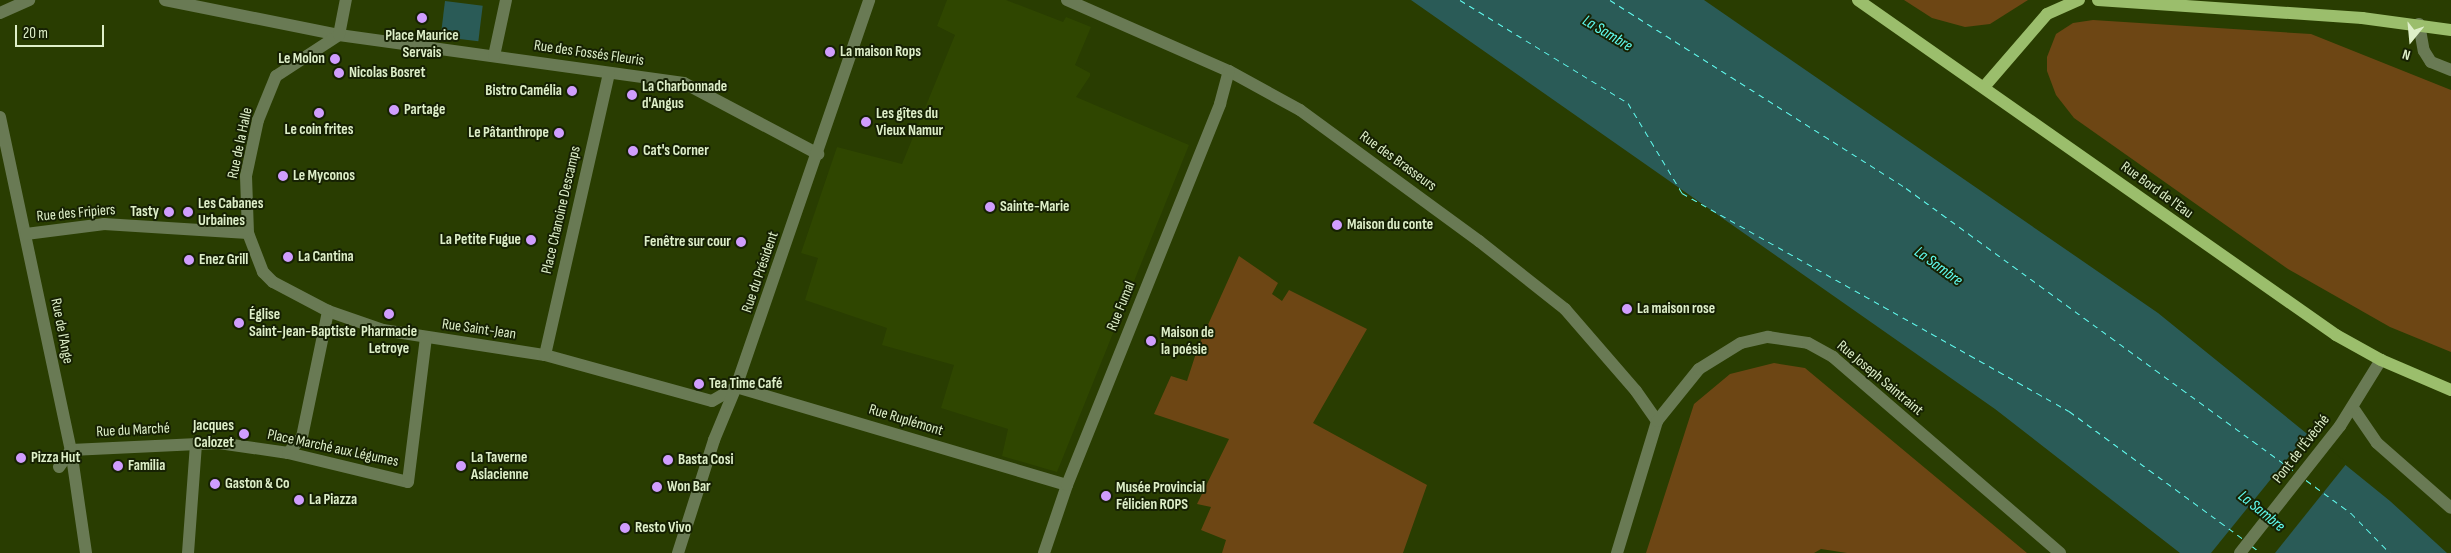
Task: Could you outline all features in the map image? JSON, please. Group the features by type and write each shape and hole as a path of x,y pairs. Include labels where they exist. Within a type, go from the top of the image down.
{"main road":[{"name":"Rue Bord de l'Eau","path":"1858,0 2336,335 2381,360 2450,389"},
{"path":"1984,87 2047,14 2079,0"},
{"path":"2098,0 2419,24 2451,30"}],"street":[{"path":"0,13 29,0"},
{"name":"Rue des Fossés Fleuris","path":"165,0 339,35 684,83 818,154"},
{"path":"339,35 346,0"},
{"path":"494,56 506,0"},
{"name":"Rue du Président","path":"678,553 714,440 736,387 818,154 869,0"},
{"name":"Rue des Brasseurs","path":"1067,0 1229,71 1300,110 1479,241 1566,309 1636,390 1657,421"},
{"path":"2419,24 2424,51 2431,62 2451,70"},
{"name":"Rue de la Halle","path":"248,233 246,176 258,120 276,76 339,35"},
{"name":"Rue Fumal","path":"1044,553 1067,485 1220,104 1229,71"},
{"name":"Place Chanoine Descamps","path":"545,355 609,73"},
{"name":"Rue de l'Ange","path":"0,117 5,170 26,234 72,450 86,553"},
{"name":"Rue des Fripiers","path":"26,234 104,224 248,233"},
{"name":"Rue Saint-Jean","path":"248,233 263,272 273,282 328,310 383,330 545,355 712,401 736,387"},
{"path":"288,453 302,437 328,310"},
{"name":"Rue Joseph Saintraint","path":"1617,553 1657,421 1699,369 1741,342 1768,337 1808,344 1833,357 2060,553"},
{"name":"Place Marché aux Légumes","path":"196,443 288,453 408,482 426,338"},
{"name":"Pont de l'Évêché","path":"2240,553 2340,426 2353,408 2381,360"},
{"name":"Rue Ruplémont","path":"736,387 1067,485"},
{"path":"2353,408 2377,443 2451,508"},
{"path":"188,553 196,443"},
{"name":"Rue du Marché","path":"72,450 196,443"},
{"path":"59,467 72,450"}],"shaded area":[{"name":"Sainte-Marie","path":"947,0 1006,0 1063,22 1066,17 1091,27 1075,65 1090,73 1090,76 1076,97 1189,145 1057,472 1002,456 1008,429 941,408 954,365 882,345 887,328 805,300 818,258 801,253 837,147 902,164 955,35 937,26"},
{"path":"1904,0 2028,0 1990,24 1965,27 1932,18"},
{"path":"2093,20 2311,34 2451,90 2451,352 2390,327 2288,269 2074,118 2056,95 2047,71 2047,57 2056,34 2073,23"},
{"path":"1239,256 1278,283 1272,294 1282,301 1289,290 1367,329 1313,423 1427,485 1403,553 1222,553 1226,540 1201,530 1211,507 1197,504 1229,439 1154,414 1171,376 1187,381 1198,347"},
{"path":"1774,363 1805,368 2027,553 1847,553 1821,549 1814,553 1646,553 1694,404 1730,374"}],"water":[{"name":"La Sambre","path":"1411,0 1704,0 2158,313 2390,501 2447,553 2180,553 1995,409"},
{"path":"445,1 483,6 478,41 441,37"}],"pier":[{"path":"2309,432 2347,463 2275,553 2211,553"}],"ferry route":[{"path":"1460,0 1628,103 1682,193 2069,411 2243,539"},
{"path":"1610,0 1906,188 2297,473"},
{"path":"2306,480 2351,513 2390,553"},
{"path":"2252,546 2261,553"}],"place":[{"name":"Place Maurice Servais","path":"422,18"},
{"name":"La maison Rops","path":"830,52"},
{"name":"Le Molon","path":"335,59"},
{"name":"Nicolas Bosret","path":"339,73"},
{"name":"Bistro Camélia","path":"572,91"},
{"name":"La Charbonnade d'Angus","path":"632,95"},
{"name":"Partage","path":"394,110"},
{"name":"Le coin frites","path":"319,113"},
{"name":"Les gîtes du Vieux Namur","path":"866,122"},
{"name":"Le Pâtanthrope","path":"559,133"},
{"name":"Cat's Corner","path":"633,151"},
{"name":"Le Myconos","path":"283,176"},
{"name":"Sainte-Marie","path":"990,207"},
{"name":"Tasty","path":"169,212"},
{"name":"Les Cabanes Urbaines","path":"188,212"},
{"name":"Maison du conte","path":"1337,225"},
{"name":"La Petite Fugue","path":"531,240"},
{"name":"Fenêtre sur cour","path":"741,242"},
{"name":"La Cantina","path":"288,257"},
{"name":"Enez Grill","path":"189,260"},
{"name":"La maison rose","path":"1627,309"},
{"name":"Pharmacie Letroye","path":"389,314"},
{"name":"Église Saint-Jean-Baptiste","path":"239,323"},
{"name":"Maison de la poésie","path":"1151,341"},
{"name":"Tea Time Café","path":"699,384"},
{"name":"Jacques Calozet","path":"244,434"},
{"name":"Pizza Hut","path":"21,458"},
{"name":"Basta Cosi","path":"668,460"},
{"name":"Familia","path":"118,466"},
{"name":"La Taverne Aslacienne","path":"461,466"},
{"name":"Gaston & Co","path":"215,484"},
{"name":"Won Bar","path":"657,487"},
{"name":"Musée Provincial Félicien ROPS","path":"1106,496"},
{"name":"La Piazza","path":"299,500"},
{"name":"Resto Vivo","path":"625,528"}]}
